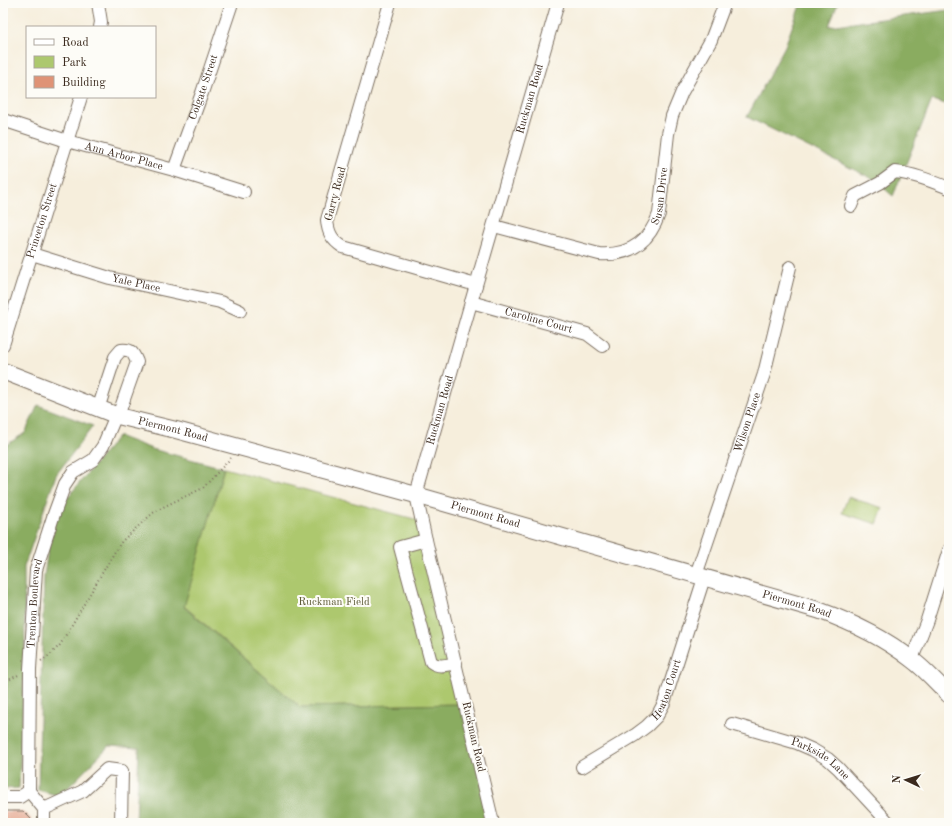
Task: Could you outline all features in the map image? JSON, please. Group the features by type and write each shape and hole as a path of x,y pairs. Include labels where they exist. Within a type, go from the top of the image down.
{"main road":[{"name":"Piermont Road","path":"3,371 117,416 176,430 416,495 700,576 836,617 862,628 886,641 912,659 935,680 949,696"}],"street":[{"path":"98,3 100,26"},
{"name":"Colgate Street","path":"174,170 232,3"},
{"name":"Garry Road","path":"390,3 327,220 330,236 343,248 476,285"},
{"name":"Ruckman Road","path":"493,823 416,495 558,3"},
{"name":"Susan Drive","path":"494,226 599,254 610,255 620,253 641,243 656,224 659,214 668,134 672,116 682,92 711,40 725,3"},
{"name":"Princeton Street","path":"3,345 81,98"},
{"name":"Ann Arbor Place","path":"3,120 67,141 174,170 244,192"},
{"path":"850,206 855,196 880,183 895,172 915,175 949,188"},
{"name":"Yale Place","path":"32,254 110,278 220,302 240,311"},
{"name":"Wilson Place","path":"700,576 764,374 790,267"},
{"name":"Caroline Court","path":"471,302 587,334 603,346"},
{"name":"Trenton Boulevard","path":"29,791 30,669 36,570 65,484 73,472 93,460 103,446 117,416 137,362 133,353 128,350 121,350 114,357 98,409"},
{"path":"426,540 400,547 431,662 436,666 456,663"},
{"path":"912,659 927,620 949,550"},
{"name":"Heaton Court","path":"582,767 635,735 648,726 657,716 664,703 700,576"},
{"name":"Parkside Lane","path":"732,724 796,743 828,758 889,823"},
{"path":"44,809 84,791 107,768 122,771 121,823"},
{"path":"3,797 20,797 29,791 44,809 44,823"}],"path":[{"path":"3,683 30,669 50,655 60,645 105,567 122,541 153,513 203,488 241,448"}],"green space":[{"path":"801,3 838,3 829,26 949,10 949,105 932,100 893,196 873,179 747,117 785,46"},
{"path":"38,405 93,426 56,475 24,567 25,654 19,788 3,789 3,447 25,433"},
{"path":"118,436 152,449 224,468 184,607 300,707 463,704 492,823 136,823 139,748 109,746 60,796 38,790 44,576 53,517"},
{"name":"Ruckman Field","path":"224,468 418,520 463,704 300,707 184,606"},
{"path":"848,497 883,508 877,524 842,513"}],"building":[{"path":"3,811 23,811 31,819 30,823 3,823"}]}
